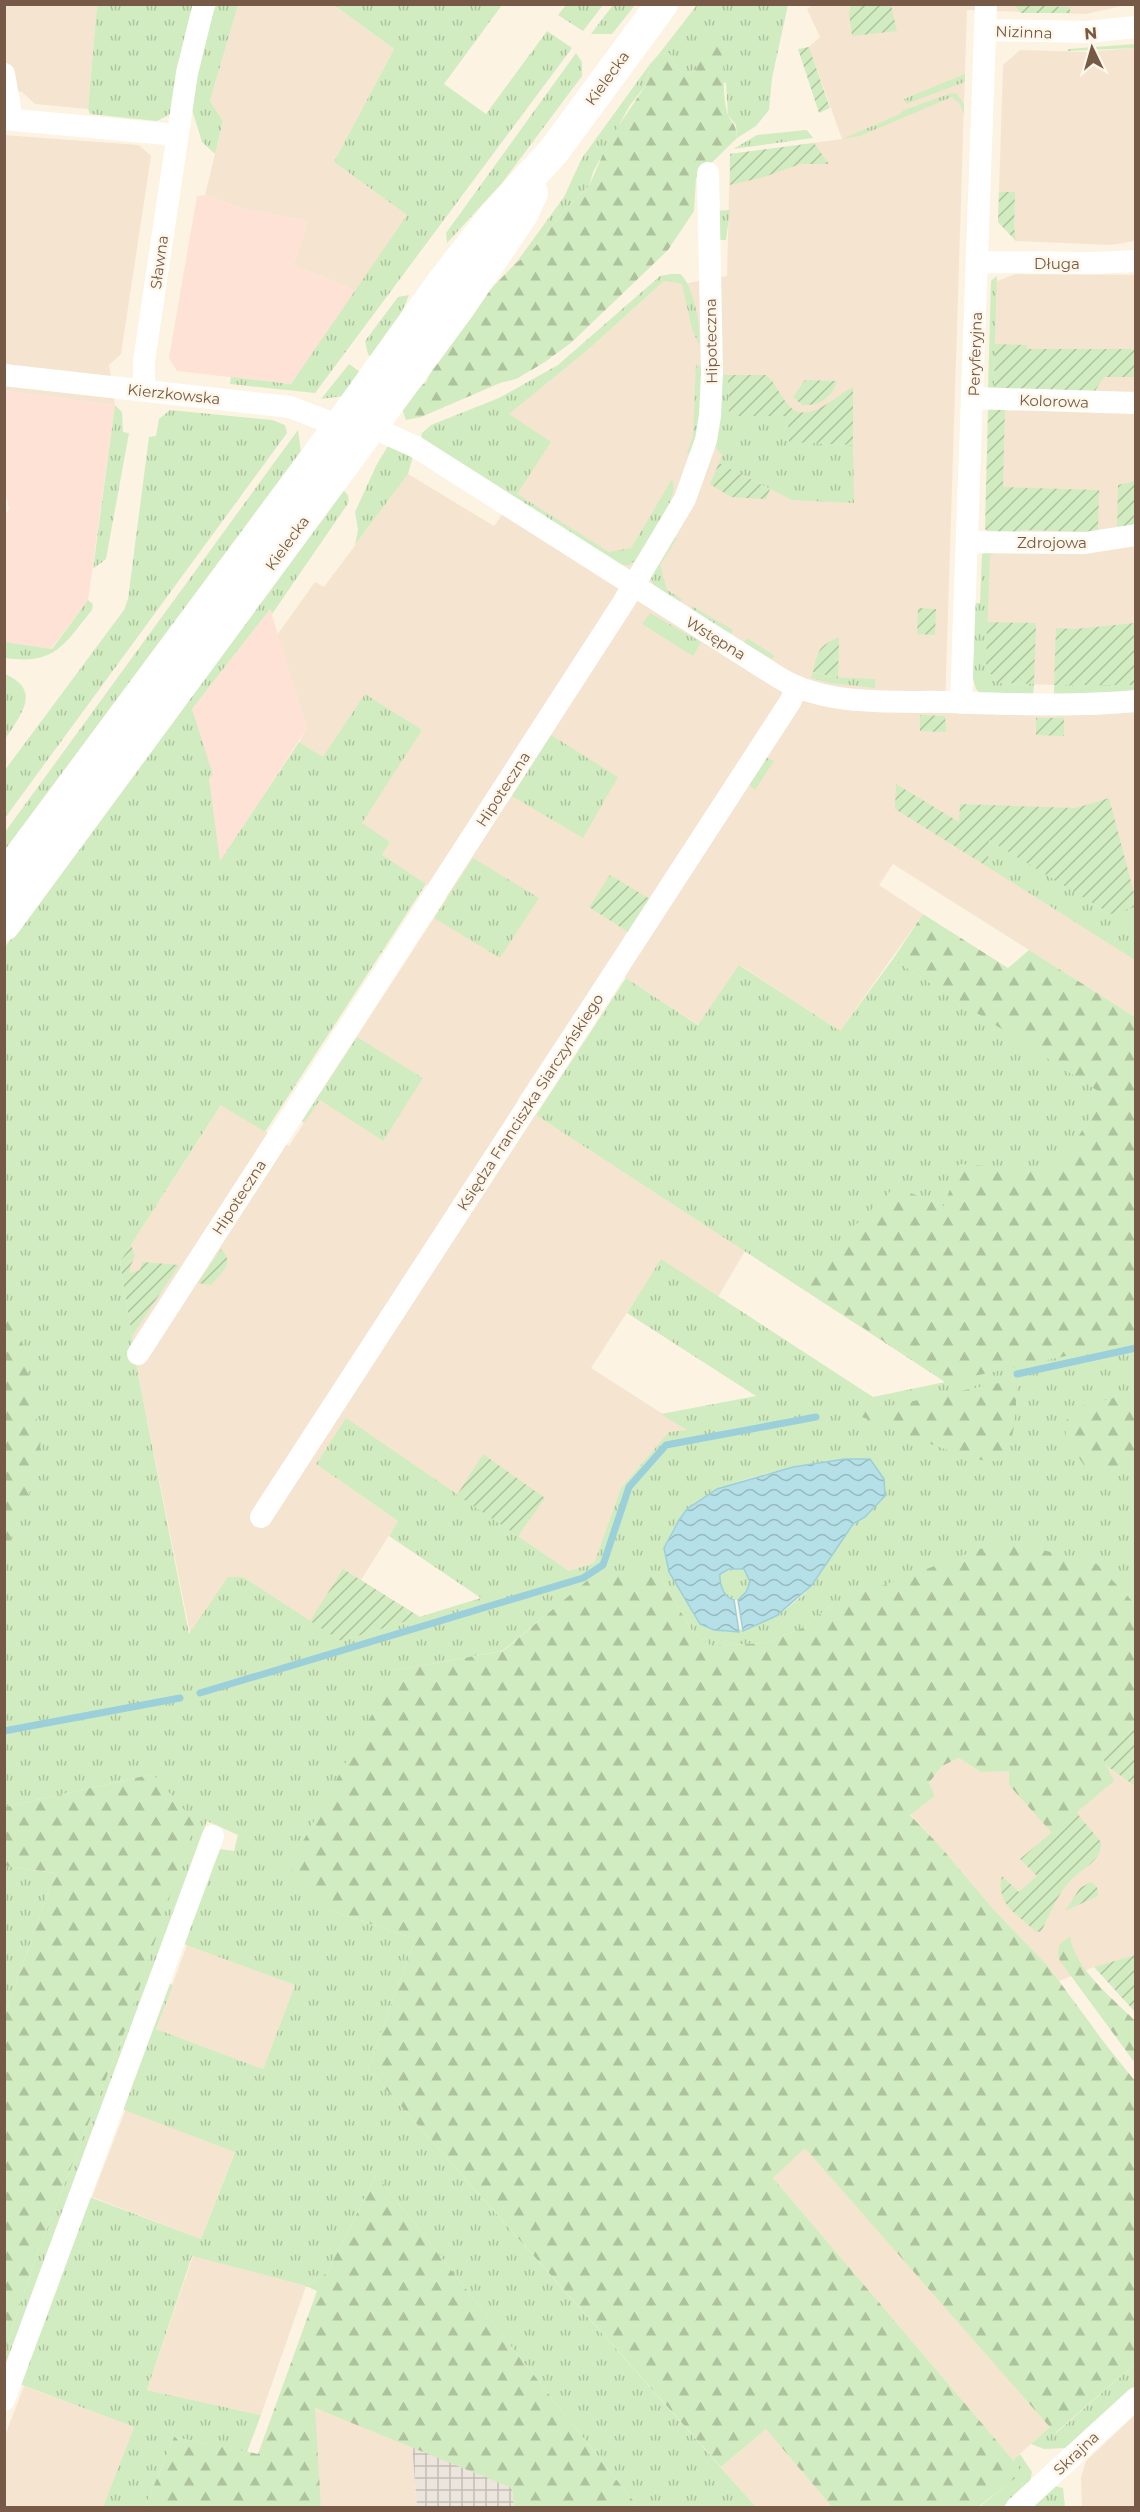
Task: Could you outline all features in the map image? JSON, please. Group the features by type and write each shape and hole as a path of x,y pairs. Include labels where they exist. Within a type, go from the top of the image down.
{"main road":[{"name":"Kielecka","path":"4,878 355,426 460,306 521,216 553,152 662,4"},
{"name":"Kielecka","path":"4,925 285,546 355,426"}],"street":[{"name":"Sławna","path":"144,390 144,361 177,135 187,74 204,4"},
{"name":"Peryferyjna","path":"961,703 986,4"},
{"name":"Nizinna","path":"985,30 1077,32 1136,27"},
{"path":"4,74 8,119 177,135"},
{"name":"Hipoteczna","path":"138,1354 622,603 685,499 706,440 710,416 712,373 708,173"},
{"name":"Długa","path":"978,262 1136,261"},
{"name":"Kierzkowska","path":"4,375 290,407 355,426"},
{"name":"Kolorowa","path":"973,398 1136,403"},
{"name":"Wstępna","path":"355,426 416,447 777,677 797,687 846,698 961,703 1078,706 1136,701"},
{"name":"Zdrojowa","path":"967,542 1085,543 1136,535"},
{"name":"Księdza Franciszka Siarczyńskiego","path":"261,1517 790,702 797,687"},
{"path":"4,2400 213,1836"},
{"name":"Skrajna","path":"1016,2508 1136,2398"}],"shaded area":[{"path":"4,5 97,5 88,109 35,104 22,92 5,88"},
{"path":"238,5 334,5 394,49 334,162 407,215 356,291 293,265 308,221 243,209 205,195 223,121 210,101"},
{"path":"813,5 1126,5 1086,14 967,10 945,710 1135,708 1135,1017 893,864 879,885 923,914 840,1031 740,965 699,1025 626,978 605,968 518,1099 536,1115 745,1251 718,1297 661,1260 591,1368 688,1430 621,1488 594,1563 569,1571 346,1419 316,1464 398,1521 361,1580 420,1617 200,1683 138,1374 120,1262 222,1104 289,1146 304,1123 302,1121 447,898 381,855 362,823 421,730 323,757 299,742 307,728 277,635 315,582 324,587 408,474 494,526 517,494 508,414 591,347 664,281 682,284 727,276 730,154 842,139 809,47 820,37 807,9"},
{"path":"1135,48 1135,241 1111,245 1016,241 998,222 1003,65 1020,50 1085,52"},
{"path":"4,135 139,145 151,156 121,354 109,365 115,405 5,391"},
{"path":"205,195 243,209 308,221 293,265 356,291 291,384 177,371 169,358 197,196"},
{"path":"1016,274 1135,275 1135,685 996,683 986,666 997,281"},
{"path":"5,391 115,405 88,600 51,649 5,642 4,514 9,510 4,484"},
{"path":"270,609 307,728 220,862 209,778 192,709"},
{"path":"1135,1727 1135,1955 1094,1967 1059,1981 910,1814 935,1796 929,1784 942,1766 960,1758 979,1771 1009,1771 1053,1833 1076,1812 1102,1757"},
{"path":"187,1945 295,1985 263,2069 156,2029"},
{"path":"126,2109 235,2151 201,2239 92,2197"},
{"path":"805,2147 1050,2427 1013,2460 773,2178"},
{"path":"193,2256 306,2286 261,2415 147,2390"},
{"path":"24,2386 134,2427 103,2507 5,2507 4,2438"},
{"path":"314,2408 412,2446 417,2507 321,2507"},
{"path":"1135,2415 1135,2507 1082,2507 1081,2477 1086,2461"},
{"path":"766,2429 832,2507 756,2507 721,2467"},
{"path":"412,2446 512,2488 514,2507 417,2507"}],"green space":[{"path":"97,5 197,5 172,113 157,121 90,114 88,109"},
{"path":"216,5 238,5 210,101 223,121 215,154 202,142 191,106 206,32"},
{"path":"334,5 502,5 444,84 486,114 547,31 572,48 315,393 230,384 231,377 291,384 407,215 334,162 394,49"},
{"path":"566,5 603,5 583,31 558,15"},
{"path":"613,5 635,5 612,34 591,34"},
{"path":"697,5 788,5 772,78 769,110 756,126 737,138 736,125 728,115 726,83 696,70 688,74 678,70 669,53 659,54"},
{"path":"851,5 891,5 897,31 852,36 849,13"},
{"path":"1014,5 1070,7 1070,13 1021,13"},
{"path":"707,41 719,44 723,61 725,104 737,138 696,178 694,211 668,250 572,342 545,362 516,379 500,383 421,417 406,420 401,406 404,399 426,382 433,367 473,307 516,263 529,254 566,209 589,186 609,140 646,85 650,64 659,54 669,53 678,70 688,74 696,70 700,46"},
{"path":"1135,44 1135,48 1067,51 1068,49"},
{"path":"809,47 830,108 819,113 798,49"},
{"path":"576,53 582,62 582,76 502,183 447,243 446,233"},
{"path":"650,64 646,85 630,105 593,172 589,186 566,209 529,254 516,263 564,197 582,158"},
{"path":"965,74 965,82 906,104 904,99"},
{"path":"952,93 957,94 964,104 964,114 960,104 952,97 860,136 842,139 900,114 904,110"},
{"path":"807,130 813,138 733,149 757,135"},
{"path":"814,143 829,164 800,164 764,177 730,185 730,154"},
{"path":"999,192 1015,192 1016,241 998,222"},
{"path":"730,210 726,240 714,240 713,211"},
{"path":"680,274 685,279 693,296 698,318 699,345 692,329 682,284 664,281 591,347 509,414 551,442 517,494 609,552 631,548 672,479 672,498 667,509 635,561 629,565 619,565 421,439 422,433 431,425 499,398 558,365 660,276"},
{"path":"997,276 994,387 998,392 988,389 991,281"},
{"path":"409,295 393,333 373,359 368,354 365,341 398,297"},
{"path":"995,344 1027,345 1027,349 1135,349 1135,377 1104,377 1093,394 997,391 994,387"},
{"path":"349,364 363,374 344,396 321,399"},
{"path":"696,364 702,367 700,409 693,455 687,453 693,436"},
{"path":"719,375 728,375 729,416 789,416 790,442 853,445 854,503 792,500 719,463 722,455 715,447"},
{"path":"728,375 766,375 789,406 805,413 822,407 853,387 853,445 789,442 788,416 729,416"},
{"path":"805,380 837,381 832,392 824,400 802,405 793,397"},
{"path":"115,405 122,412 123,432 129,433 106,559 93,569"},
{"path":"1005,409 1003,487 1099,490 1098,532 1021,530 1021,535 989,533 985,529 988,410"},
{"path":"170,410 272,420 285,425 287,433 5,818 5,770 124,610 128,599 149,437 156,436 159,419"},
{"path":"298,430 301,453 5,860 5,832"},
{"path":"388,446 413,456 408,474 355,545 358,530 355,512"},
{"path":"719,463 770,489 766,499 731,497 710,484"},
{"path":"1135,481 1135,525 1117,529 1118,485"},
{"path":"340,488 348,497 347,505 272,614 270,609 192,709 213,775 209,778 220,861 299,742 323,757 365,694 422,730 362,823 390,842 382,855 426,884 265,1132 221,1105 120,1262 138,1374 189,1634 228,1577 243,1577 341,1641 481,1598 389,1536 398,1521 316,1464 346,1418 569,1571 594,1563 621,1488 669,1432 687,1430 661,1414 756,1396 627,1313 661,1259 873,1397 945,1382 536,1115 626,978 698,1025 739,965 840,1031 893,959 1080,1078 1135,1041 1135,1604 1097,1564 833,1604 802,1628 766,1643 711,1646 692,1631 661,1578 589,1580 502,1651 396,1670 326,1909 415,1939 368,2069 756,2507 638,2507 376,2175 327,2273 306,2286 192,2256 147,2390 261,2415 247,2452 174,2437 145,2507 103,2507 134,2427 17,2383 87,2196 201,2239 235,2152 119,2108 166,1982 173,1985 156,2029 263,2069 295,1985 181,1943 220,1849 234,1851 238,1835 207,1821 5,2372 5,2350 37,2254 124,2033 153,1774 5,1807 5,947","holes":["845,1459 873,1508 854,1524 804,1594 773,1617 737,1631 725,1632 664,1548 680,1517 703,1498 741,1481 784,1470"]},
{"path":"671,535 677,538 660,565 667,590 682,599 678,604 653,584 651,578"},
{"path":"991,550 999,552 990,555 986,666 996,683 1034,684 1033,696 981,694 976,689 972,675 975,603 980,603 982,554"},
{"path":"88,600 93,604 92,610 65,643 56,650 36,659 5,658 5,642 52,649"},
{"path":"692,606 733,630 730,635 692,611"},
{"path":"918,608 936,609 935,635 917,634"},
{"path":"650,613 701,642 693,656 642,624"},
{"path":"987,622 1036,623 1034,684 996,683 986,666"},
{"path":"1135,623 1135,685 1054,685 1056,628 1075,629"},
{"path":"839,637 838,678 813,672 820,650"},
{"path":"747,638 775,656 772,659 743,643"},
{"path":"813,672 830,677 875,679 875,688 830,683 811,678"},
{"path":"5,674 17,680 26,696 22,713 5,739"},
{"path":"1054,685 1135,685 1135,693 1054,696"},
{"path":"920,715 945,716 946,732 920,731"},
{"path":"1036,718 1064,718 1064,736 1036,735"},
{"path":"551,735 618,777 583,838 512,796"},
{"path":"765,757 774,761 755,790 748,784"},
{"path":"896,784 959,822 960,804 1076,808 1109,798 1135,897 1135,907 1111,914 989,840 988,867 895,809"},
{"path":"989,839 1110,913 1135,907 1135,960 988,867"},
{"path":"473,858 539,898 500,958 434,918"},
{"path":"610,875 650,899 628,932 589,907"},
{"path":"923,914 1008,968 1029,950 1135,1017 1135,1341 946,1382 795,1283 895,1187 944,1206 959,1164 1057,1171 1104,1095 893,959"},
{"path":"357,1037 423,1078 383,1141 320,1100 304,1123 302,1121"},
{"path":"131,1245 135,1256 130,1273 140,1270 142,1262 179,1265 132,1336 120,1262"},
{"path":"221,1249 227,1259 225,1268 211,1285 198,1283"},
{"path":"4,1297 16,1323 24,1350 40,1433 39,1458 27,1500 16,1528 5,1547"},
{"path":"1017,1379 1015,1421 1010,1443 1001,1459 992,1461 956,1453 861,1417 838,1417"},
{"path":"1135,1392 1135,1463 1111,1472 1084,1465 1067,1440 1064,1424 1075,1408"},
{"path":"483,1454 545,1498 518,1536 457,1495"},
{"path":"1004,1540 1097,1564 1135,1604 1135,1727 1102,1757 1114,1781 1052,1833 1009,1785 1009,1771 981,1772 959,1758 942,1766 929,1783 935,1796 910,1815 939,1845 994,1910 1048,1966 1135,2081 1135,2364 1055,2433 805,2148 773,2178 1022,2473 978,2507 832,2507 766,2429 721,2467 368,2069 415,1939 326,1909 289,1867 396,1670 503,1651 588,1580 618,1572 661,1578 692,1631 711,1646 766,1643 802,1628 833,1604"},
{"path":"735,1568 744,1569 750,1583 741,1599 732,1601 723,1589 720,1574"},
{"path":"343,1569 420,1617 341,1641 310,1621"},
{"path":"1135,1727 1135,1786 1107,1766 1102,1757"},
{"path":"153,1774 195,1822 124,2033 37,2254 5,2350 5,2014 55,1873 5,1866 5,1807"},
{"path":"1076,1812 1101,1842 1101,1849 1092,1863 1073,1878 1063,1890 1041,1932 1035,1931 1009,1908 1002,1894 1002,1876 1019,1892 1037,1876 1020,1859"},
{"path":"5,1866 55,1873 5,2014"},
{"path":"1091,1882 1097,1887 1098,1896 1065,1911 1080,1888"},
{"path":"1070,1936 1073,1948 1087,1971 1135,2021 1135,2063 1060,1961 1059,1945"},
{"path":"1136,1955 1135,2012 1094,1967"},
{"path":"376,2175 638,2507 514,2507 512,2488 315,2408 321,2507 145,2507 174,2437 258,2454 317,2291 306,2286 327,2273"},
{"path":"1135,2364 1135,2389 1066,2448 1044,2449 1031,2444 1050,2427 1056,2433"},
{"path":"1020,2454 1032,2472 1029,2487 1005,2507 978,2508 1021,2473 1013,2460"},
{"path":"1054,2486 1063,2488 1065,2507 1028,2508"}],"water":[{"path":"845,1459 870,1459 884,1479 885,1496 865,1517 853,1524 812,1585 776,1616 743,1631 738,1600 746,1592 750,1582 744,1569 729,1569 720,1574 720,1582 725,1594 734,1600 739,1632 714,1630 700,1624 669,1572 664,1548 687,1509 717,1489 793,1467"}],"waterway":[{"path":"1017,1374 1136,1348"},
{"path":"200,1693 583,1578 603,1565 629,1487 666,1445 816,1417"},
{"path":"4,1731 180,1698"}]}
